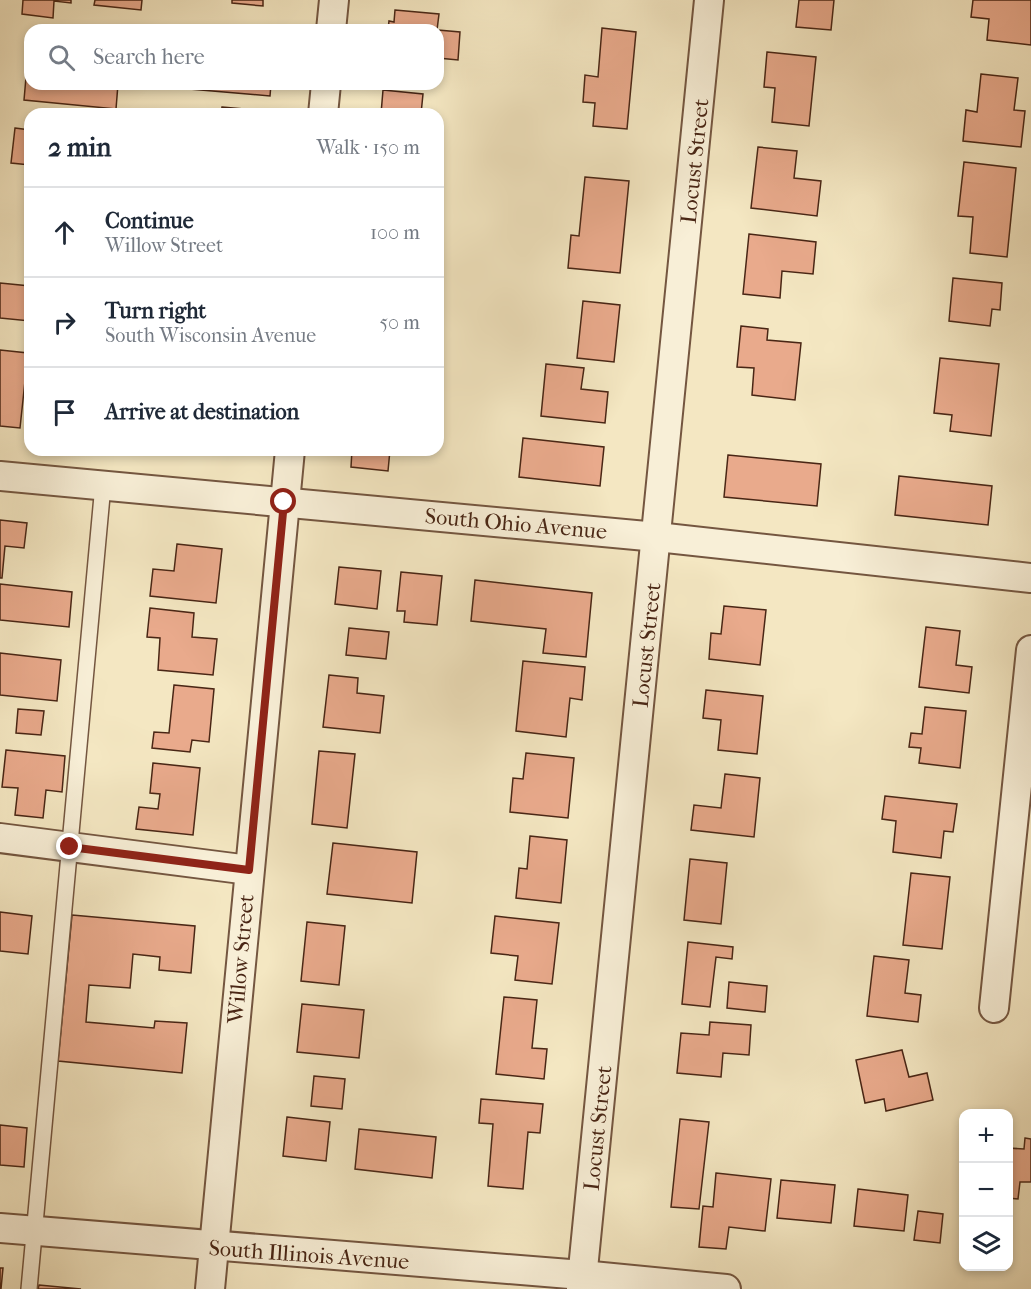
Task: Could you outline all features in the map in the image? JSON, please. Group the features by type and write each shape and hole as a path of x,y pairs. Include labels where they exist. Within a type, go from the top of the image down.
{"street":[{"path":"332,24 334,0"},
{"name":"Locust Street","path":"581,1282 710,0"},
{"path":"324,108 325,90"},
{"name":"Willow Street","path":"210,1289 289,456"},
{"name":"South Ohio Avenue","path":"0,476 657,537 1031,578"},
{"path":"994,1008 1031,650"},
{"path":"0,838 249,870"},
{"name":"South Illinois Avenue","path":"0,1228 214,1246 581,1282 726,1289"}],"lane":[{"path":"28,1289 103,485"}],"building":[{"path":"23,0 71,0 71,3 54,1 53,18 22,14"},
{"path":"95,0 142,0 141,10 94,5"},
{"path":"232,0 263,0 263,6 232,3"},
{"path":"799,0 834,0 831,30 796,27"},
{"path":"973,0 1031,0 1031,45 987,40 989,19 971,17"},
{"path":"395,10 439,14 438,24 389,24 389,21 394,22"},
{"path":"602,28 636,32 627,129 593,126 595,103 583,102 585,75 598,77"},
{"path":"444,31 460,32 458,60 444,59"},
{"path":"767,52 816,57 809,126 772,122 775,88 764,87"},
{"path":"981,74 1018,78 1014,110 1025,111 1021,147 963,141 966,110 977,112"},
{"path":"25,90 118,90 116,108 24,100"},
{"path":"201,90 270,90 270,96"},
{"path":"383,90 423,94 422,108 382,108"},
{"path":"15,128 24,129 24,164 11,163"},
{"path":"758,147 797,151 794,178 821,181 817,216 751,208"},
{"path":"964,162 1016,168 1007,257 970,253 973,217 958,216"},
{"path":"585,177 629,181 620,273 568,268 571,235 579,236"},
{"path":"749,234 816,242 813,274 782,271 780,298 743,294"},
{"path":"953,278 1002,283 1000,310 992,309 990,326 949,321"},
{"path":"0,283 24,285 24,320 0,318"},
{"path":"583,301 620,305 614,362 577,358"},
{"path":"741,326 768,329 767,340 801,343 795,400 752,395 754,368 737,367"},
{"path":"0,350 24,353 24,390 20,428 0,426"},
{"path":"940,358 999,364 991,436 950,431 952,415 934,413"},
{"path":"546,364 584,368 581,389 608,392 605,423 541,416"},
{"path":"523,438 604,447 600,486 519,477"},
{"path":"728,455 821,464 817,506 724,497"},
{"path":"352,456 389,456 388,471 351,467"},
{"path":"899,476 992,486 988,525 895,515"},
{"path":"0,520 27,523 24,548 5,546 2,578 0,578"},
{"path":"177,544 222,549 216,603 150,596 153,569 174,571"},
{"path":"339,567 381,571 377,609 335,604"},
{"path":"401,572 442,576 437,625 404,622 405,611 397,611"},
{"path":"475,580 592,593 586,657 543,653 546,629 471,621"},
{"path":"0,584 72,592 69,627 0,620"},
{"path":"724,606 766,610 760,665 709,659 711,633 721,634"},
{"path":"150,608 194,613 192,637 217,639 213,675 158,670 160,638 147,637"},
{"path":"926,627 960,631 956,665 972,667 969,693 919,687"},
{"path":"349,628 389,632 386,659 346,655"},
{"path":"0,653 61,660 57,701 0,695"},
{"path":"523,661 585,667 582,700 570,698 566,737 516,731"},
{"path":"329,675 358,678 357,693 384,696 380,733 323,727"},
{"path":"174,685 214,689 209,742 192,740 190,752 152,748 154,732 169,733"},
{"path":"706,690 763,696 757,754 718,750 721,720 703,718"},
{"path":"925,707 966,711 960,768 919,763 921,748 909,747 911,733 922,734"},
{"path":"18,709 44,711 41,735 16,733"},
{"path":"6,750 65,756 62,792 46,790 43,818 15,815 18,788 2,787"},
{"path":"319,751 355,754 347,828 312,824"},
{"path":"526,753 574,758 568,818 510,812 513,778 523,779"},
{"path":"153,763 200,768 193,835 136,829 139,807 158,809 160,794 150,793"},
{"path":"725,774 760,778 754,837 691,830 694,805 721,808"},
{"path":"885,796 957,804 953,832 944,831 941,858 893,852 896,821 882,819"},
{"path":"530,836 567,840 561,903 516,898 519,868 527,869"},
{"path":"333,843 417,852 412,903 327,894"},
{"path":"690,859 727,863 721,924 684,920"},
{"path":"911,873 950,877 942,949 903,945"},
{"path":"0,912 32,916 28,954 0,951"},
{"path":"72,915 195,926 191,973 159,970 160,957 133,954 130,988 89,985 86,1022 154,1028 155,1021 187,1023 182,1073 58,1061"},
{"path":"495,916 559,923 552,984 515,980 518,956 491,953"},
{"path":"307,922 345,926 339,985 301,981"},
{"path":"688,942 733,947 732,959 716,957 710,1007 682,1004"},
{"path":"874,956 909,960 905,993 921,995 918,1022 867,1016"},
{"path":"729,982 767,986 765,1012 727,1008"},
{"path":"504,997 537,1000 532,1048 547,1049 544,1079 496,1074"},
{"path":"302,1004 364,1010 359,1058 297,1052"},
{"path":"710,1022 751,1025 749,1055 723,1053 721,1077 677,1073 681,1033 709,1035"},
{"path":"902,1050 909,1077 927,1073 933,1100 886,1111 884,1099 865,1103 856,1060"},
{"path":"314,1076 345,1079 342,1109 311,1106"},
{"path":"481,1099 543,1104 540,1133 528,1132 523,1189 488,1186 493,1124 479,1123"},
{"path":"287,1117 330,1122 326,1161 283,1156"},
{"path":"680,1119 709,1122 699,1209 671,1207"},
{"path":"0,1125 27,1128 24,1167 0,1165"},
{"path":"359,1129 436,1137 432,1178 355,1169"},
{"path":"1025,1138 1031,1139 1031,1182 1020,1182 1018,1199 1013,1198 1013,1148 1024,1149"},
{"path":"716,1173 771,1179 765,1231 729,1227 726,1249 699,1247 703,1206 713,1207"},
{"path":"781,1180 835,1185 831,1223 777,1218"},
{"path":"858,1189 908,1195 904,1231 854,1226"},
{"path":"918,1211 943,1214 940,1243 914,1240"},
{"path":"0,1268 3,1268 1,1289 0,1289"},
{"path":"39,1285 81,1289 38,1289"}],"route":[{"path":"70,847 249,870 284,502"}]}
